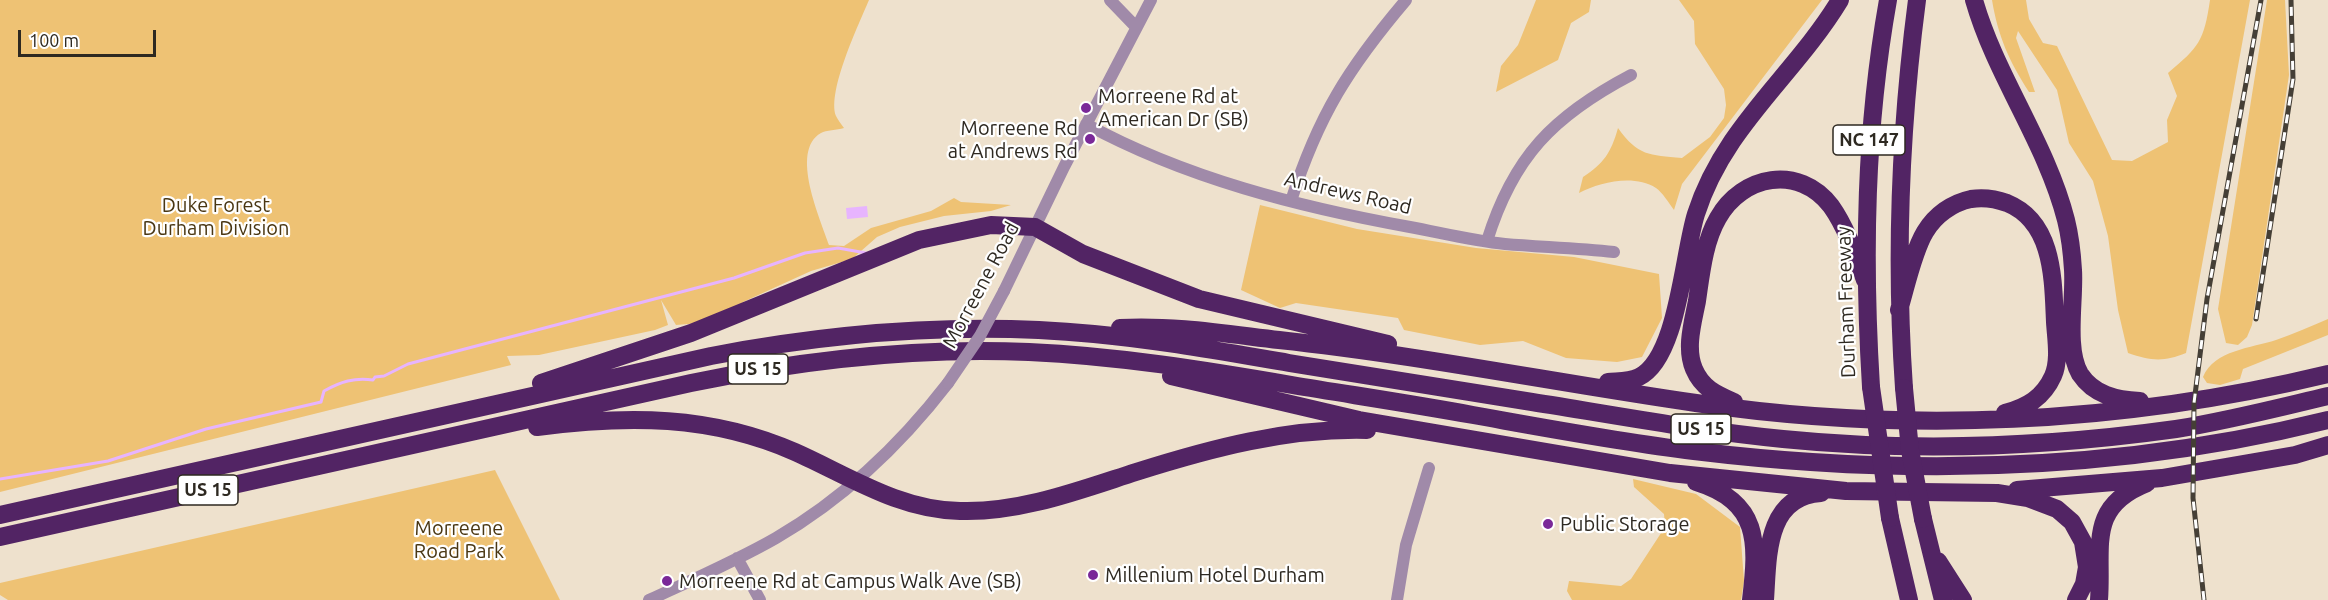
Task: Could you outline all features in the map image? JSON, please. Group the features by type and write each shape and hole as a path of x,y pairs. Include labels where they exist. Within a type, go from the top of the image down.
{"highway":[{"path":"1584,385 1639,377 1653,367 1660,357 1669,336 1691,230 1711,175 1748,116 1796,60 1840,0"},
{"name":"Durham Freeway","path":"1888,0 1871,113 1865,280 1871,387 1890,518 1909,600"},
{"name":"NC 147","path":"1917,0 1899,188 1899,310 1904,388 1923,519 1943,600"},
{"path":"1974,0 1996,62 2047,166 2066,221 2073,270 2073,352 2080,373 2093,389 2113,398 2182,401"},
{"path":"1752,410 1709,390 1698,378 1690,359 1691,337 1708,244 1724,208 1743,189 1765,180 1784,179 1805,184 1822,196 1838,217 1865,280"},
{"path":"1899,310 1921,239 1929,225 1948,208 1969,199 1993,199 2020,210 2035,225 2047,249 2052,269 2055,373 2045,390 2033,402 2016,410 1977,420"},
{"path":"457,412 691,333 919,240 991,225 1035,227 1083,254 1199,300 1374,339 1448,362"},
{"path":"1077,333 1140,327 1323,345 1448,362 1752,410 1829,418 1977,420 2112,412 2328,374"},
{"name":"US 15","path":"0,514 711,356 825,338 946,330 1077,333 1202,348 1647,422 1785,440 1844,443 1954,446 2086,440 2177,428 2328,396"},
{"name":"US 15","path":"0,537 681,385 822,360 893,354 993,352 1106,358 1206,370 1650,445 1824,464 1969,468 2089,461 2188,449 2328,420"},
{"path":"1106,358 1141,371 1313,411 1430,434 1670,473 1846,491 1997,493 2162,478 2295,455 2328,453"},
{"path":"2271,385 2328,362"},
{"path":"417,444 590,421 636,418 685,421 733,430 771,443 880,494 922,506 959,511 993,510 1078,490 1200,452 1275,435 1341,430 1430,434"},
{"path":"2295,455 2328,445"},
{"path":"1670,473 1725,493 1747,516 1755,547 1751,600"},
{"path":"2099,600 2101,539 2107,514 2114,502 2126,492 2162,478"},
{"path":"1765,600 1772,531 1780,514 1802,496 1846,491"},
{"path":"1997,493 2039,500 2057,508 2072,522 2083,542 2086,558 2084,584 2076,600"},
{"path":"1929,547 1963,600"},
{"path":"1899,560 1900,600"}],"street":[{"path":"1110,0 1136,27"},
{"name":"Morreene Road","path":"649,600 790,530 855,482 916,423 948,383 980,336 1151,0"},
{"path":"1291,201 1333,97 1366,48 1406,0"},
{"path":"1487,242 1502,197 1514,173 1533,148 1560,121 1593,97 1631,75"},
{"name":"Andrews Road","path":"1086,124 1127,147 1230,184 1291,201 1487,242 1614,252"},
{"path":"1397,600 1406,545 1429,468"},
{"path":"737,558 760,600"}],"green space":[{"name":"Duke Forest Durham Division","path":"0,0 869,0 845,58 836,91 834,105 836,116 844,128 821,133 812,142 808,155 807,170 810,186 829,245 844,246 871,228 931,211 954,198 961,202 1011,205 991,211 944,216 900,227 877,237 852,259 811,271 743,302 740,308 700,323 676,325 661,300 668,325 655,330 539,355 507,356 511,365 0,492"},
{"path":"1536,0 1591,0 1589,12 1571,23 1558,60 1496,92 1501,66 1518,45"},
{"path":"1679,0 1822,0 1682,184 1674,210 1656,188 1638,181 1607,183 1579,193 1583,177 1606,157 1618,128 1638,149 1653,155 1682,158 1710,137 1724,118 1726,105 1724,89 1695,44 1694,21"},
{"path":"1992,0 2026,0 2029,19 2043,43 2057,46 2112,160 2132,161 2168,142 2167,120 2177,96 2168,73 2187,56 2198,42 2205,25 2210,0 2250,0 2186,353 2171,358 2157,359 2128,353 2118,310 2108,236 2093,181 2069,143 2057,90 2018,31 2016,38 2035,92 2029,92 2016,70 2001,37"},
{"path":"2267,0 2285,0 2289,75 2252,325 2247,337 2238,345 2226,343 2218,309"},
{"path":"1260,205 1357,229 1476,248 1574,257 1659,274 1662,318 1642,357 1617,362 1566,358 1523,341 1480,345 1404,330 1398,318 1296,303 1280,308 1241,290"},
{"path":"2328,319 2328,335 2243,369 2240,379 2220,385 2207,383 2203,377 2216,361 2235,351 2276,340"},
{"name":"Morreene Road Park","path":"495,470 560,600 8,600 0,595 0,583"},
{"path":"1633,479 1696,494 1740,527 1744,581 1741,600 1572,600 1567,591 1569,581 1621,586 1631,579 1665,527 1664,514 1634,487"}],"shaded area":[{"path":"867,206 868,217 847,219 846,208"}],"waterway":[{"path":"0,479 108,461 206,429 321,402 324,391 342,383 360,379 373,380 375,377 384,376 408,364 734,278 805,253 838,248 866,253"}],"railway":[{"path":"2204,600 2193,498 2194,403 2207,299 2261,0"},
{"path":"2256,319 2293,79 2291,0"}],"place":[{"name":"Morreene Rd at American Dr (SB)","path":"1086,108"},
{"name":"Morreene Rd at Andrews Rd","path":"1090,139"},
{"name":"Public Storage","path":"1548,524"},
{"name":"Millenium Hotel Durham","path":"1093,575"},
{"name":"Morreene Rd at Campus Walk Ave (SB)","path":"667,581"}]}
